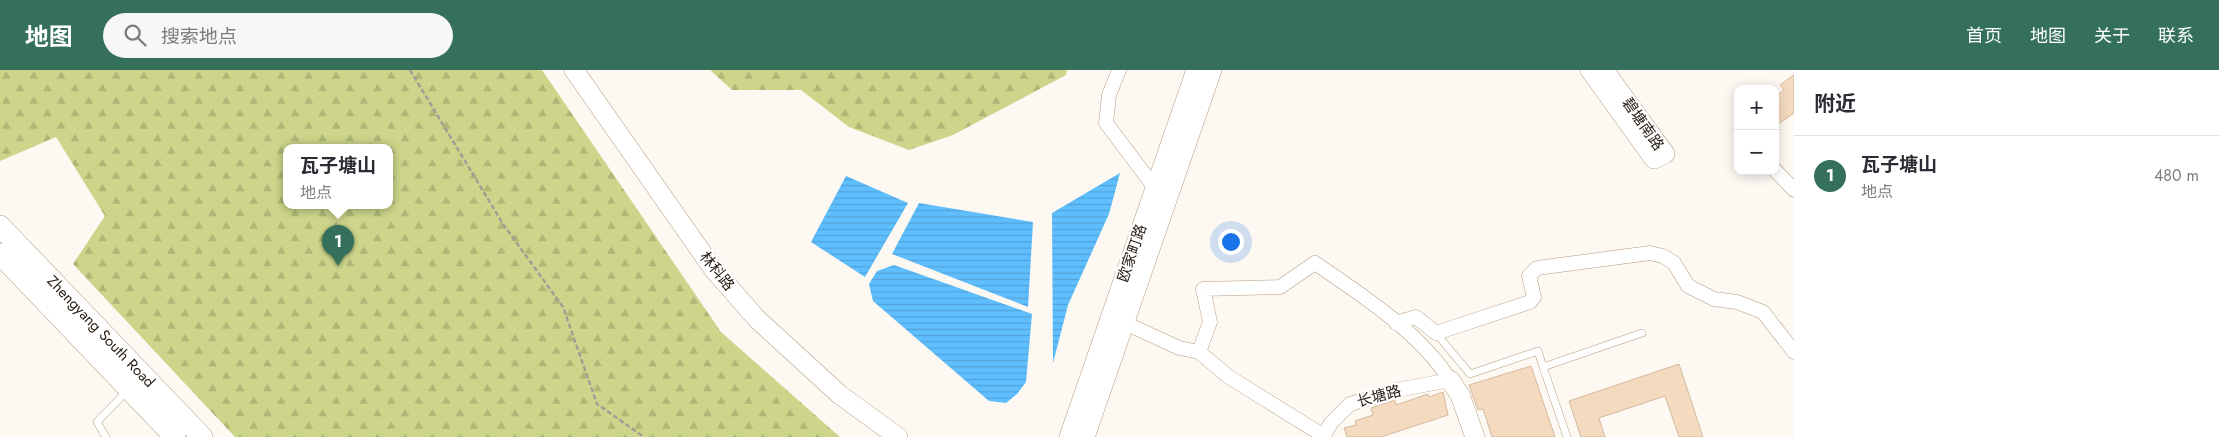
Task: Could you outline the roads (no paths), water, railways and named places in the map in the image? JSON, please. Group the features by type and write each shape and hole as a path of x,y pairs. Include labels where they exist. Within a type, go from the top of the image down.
{"main road":[{"name":"Zhengyang South Road","path":"0,226 202,437"},
{"name":"Zhengyang South Road","path":"0,254 175,437"}],"street":[{"name":"林科路","path":"574,70 714,270 757,319 840,395 898,437"},
{"path":"1119,70 1109,95 1106,123 1155,188"},
{"name":"欧家町路","path":"1069,437 1196,70"},
{"name":"欧家町路","path":"1085,437 1212,70"},
{"name":"碧塘南路","path":"1590,70 1654,159 1665,154 1604,70"},
{"path":"1779,174 1794,190"},
{"path":"1396,323 1416,316 1436,333 1532,301 1534,295 1529,276 1537,268 1650,253 1674,263 1688,286 1714,299 1737,302 1763,312 1794,352"},
{"path":"1199,352 1210,322 1203,289 1243,286 1280,287 1315,263 1368,299 1437,360 1460,395 1475,437"},
{"path":"1125,323 1178,348 1199,352 1229,377 1324,436"},
{"name":"长塘路","path":"1324,436 1331,423 1350,404 1397,390 1450,380"}],"lane":[{"path":"1436,333 1470,374 1538,351 1567,437"},
{"path":"1543,366 1642,333"},
{"path":"106,437 97,422 129,389"}],"water":[{"path":"1120,173 1109,214 1068,305 1053,363 1052,213"},
{"path":"846,176 908,203 865,277 811,242"},
{"path":"919,203 1033,222 1028,307 892,254"},
{"path":"894,265 1032,314 1026,382 1017,394 1006,403 989,401 873,301 869,284 877,271"}],"place":[{"name":"瓦子塘山","path":"338,266"}]}
